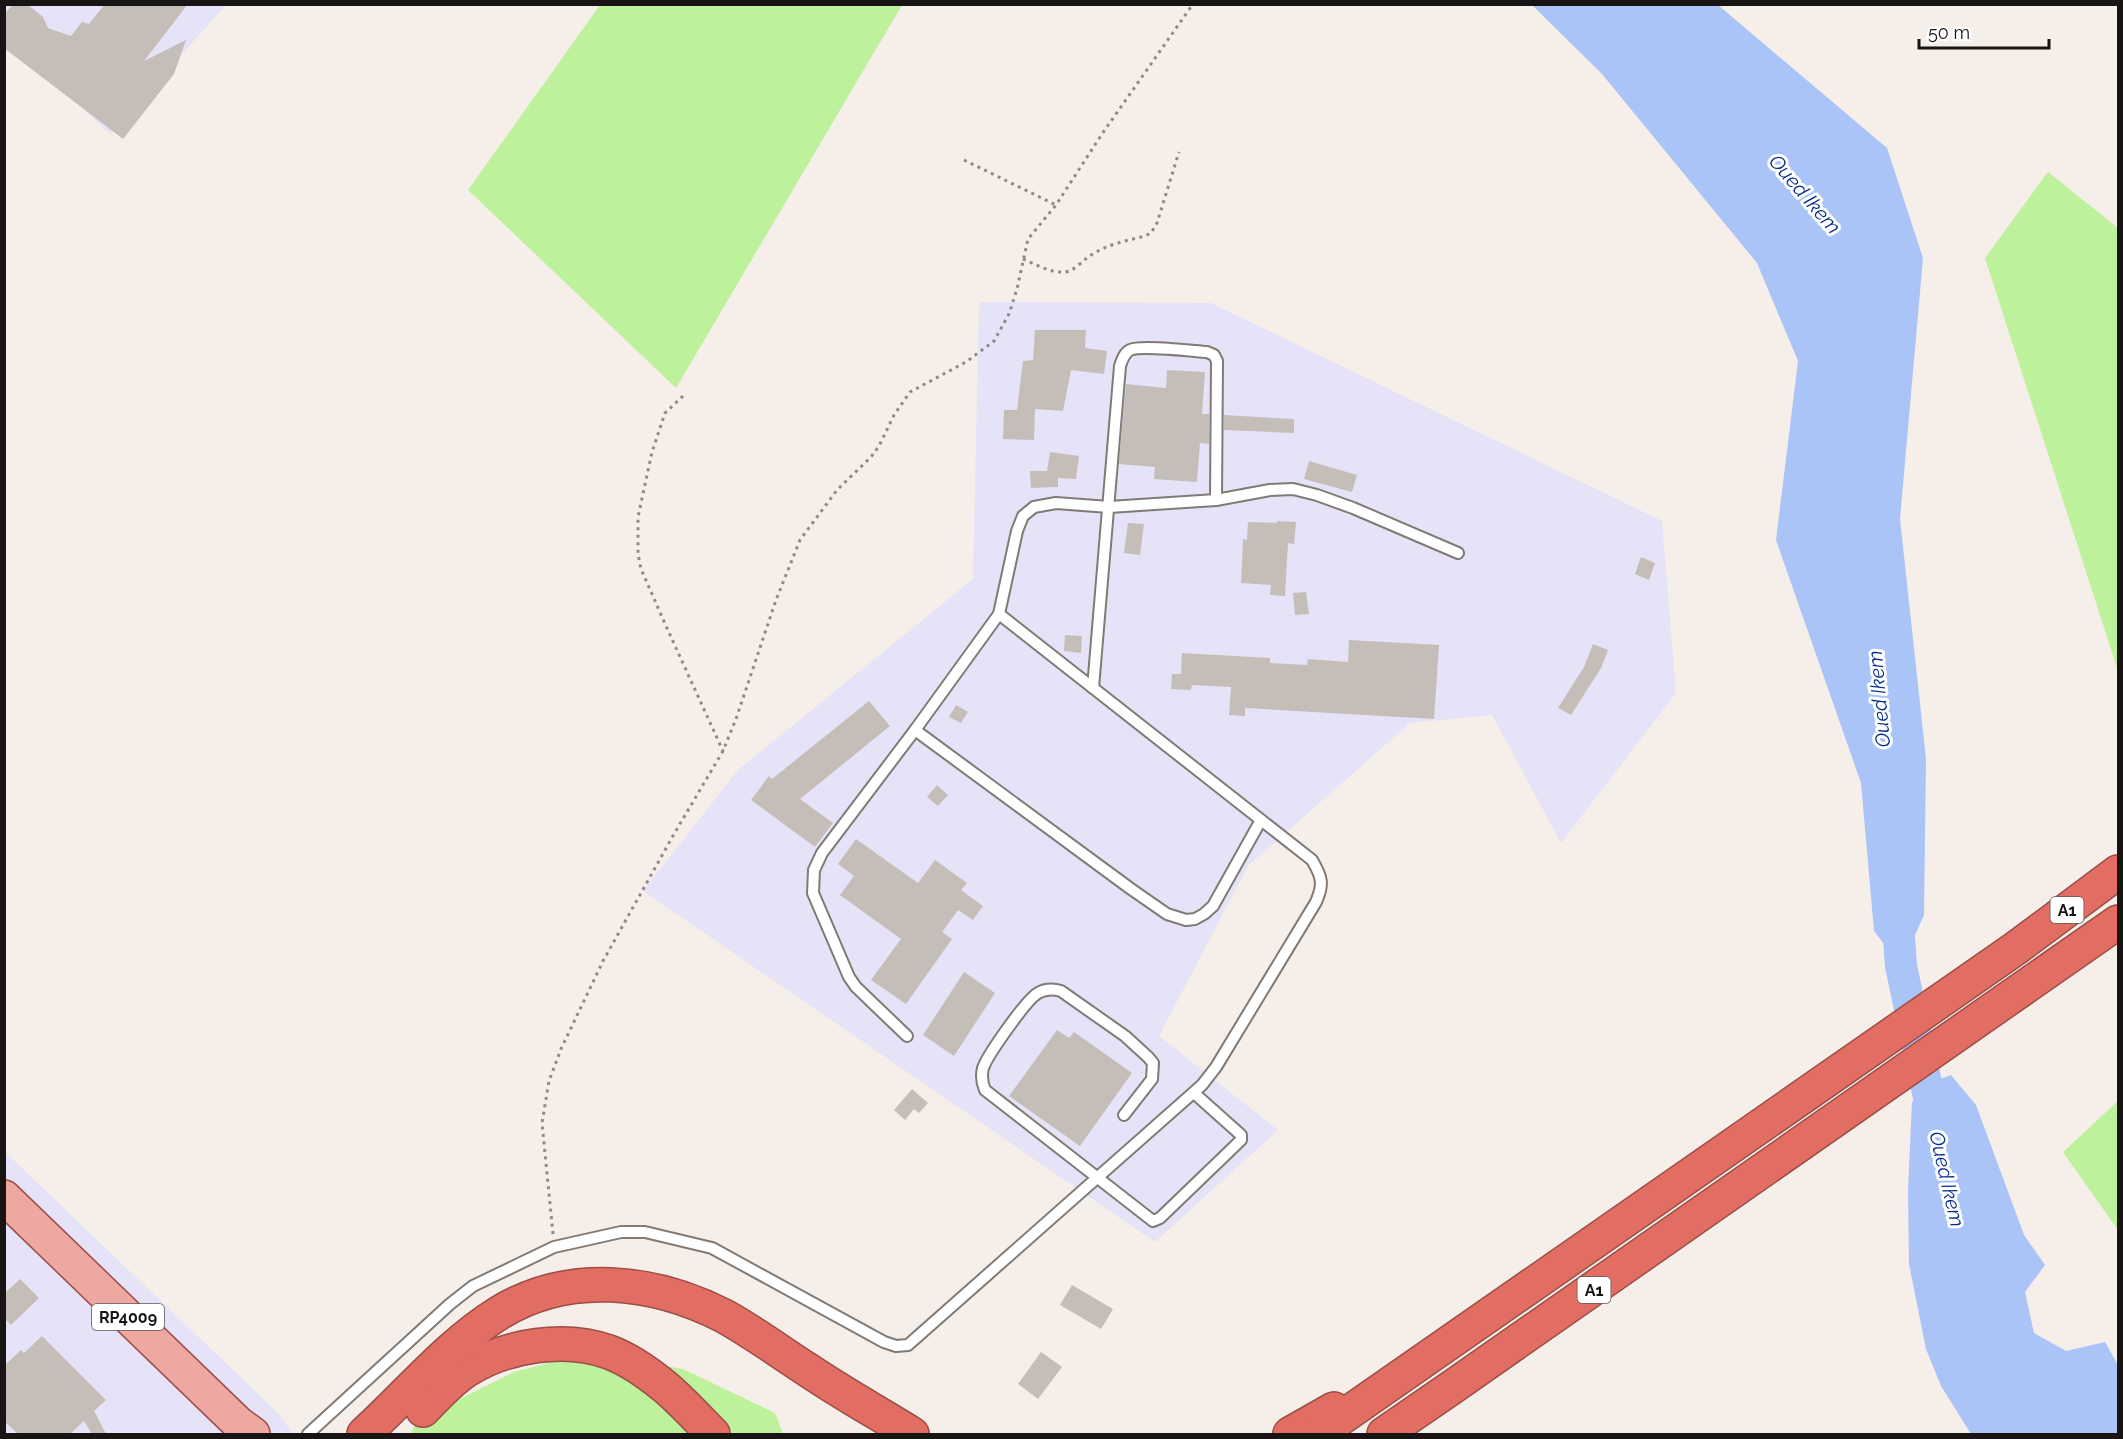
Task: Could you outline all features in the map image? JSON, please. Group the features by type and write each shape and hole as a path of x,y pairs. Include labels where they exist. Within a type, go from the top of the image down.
{"highway":[{"name":"A1","path":"1318,1434 2016,948 2118,872"},
{"name":"A1","path":"1384,1434 1599,1287 2118,921"},
{"path":"364,1434 468,1335 499,1314 525,1299 558,1289 587,1284 618,1284 656,1290 694,1302 724,1317 912,1434"},
{"path":"398,1434 447,1385 468,1370 490,1358 541,1345 567,1345 609,1352 638,1367 665,1386 712,1434"},
{"path":"1290,1434 1438,1351"}],"main road":[{"name":"RP4009","path":"4,1197 238,1423 253,1434"},
{"name":"RP4009","path":"4,1226 223,1434"}],"lane":[{"path":"1093,688 1120,366 1124,356 1131,350 1207,352 1214,355 1217,361 1215,500"},
{"path":"907,1036 856,987 849,977 813,893 814,870 822,853 999,614 1017,531 1023,516 1034,507 1056,503 1109,507 1215,500 1270,490 1293,489 1353,508 1458,553"},
{"path":"308,1434 450,1304 473,1286 554,1248 621,1232 645,1232 712,1248 884,1342 896,1346 908,1345 1194,1094 1216,1067 1316,902 1322,889 1320,873 1312,860 999,614"},
{"path":"915,730 1131,889 1167,914 1186,920 1195,919 1213,906 1261,820"},
{"path":"1124,1115 1152,1079 1153,1063 1125,1036 1061,991 1054,989 1039,993 1029,1000 992,1051 983,1068 982,1081 985,1090 1153,1221 1160,1218 1241,1140 1241,1135 1194,1094"}],"path":[{"path":"554,1248 542,1123 549,1082 561,1049 603,961 723,752 776,600 800,540 837,490 871,457 894,415 910,392 966,362 994,341 1009,314 1028,239 1056,206 1102,134 1193,4"},
{"path":"1022,259 1057,272 1070,271 1106,247 1151,233 1157,223 1179,152"},
{"path":"964,160 1056,206"},
{"path":"683,396 665,413 652,452 639,517 638,554 641,569 723,752"}],"shaded area":[{"path":"4,5 226,5 110,134 5,32"},
{"path":"979,302 1211,303 1662,521 1676,693 1561,843 1492,715 1410,723 1248,866 1159,1036 1278,1130 1155,1242 643,891 738,770 973,579"},
{"path":"4,1151 278,1413 293,1434 5,1434"}],"green space":[{"path":"600,5 902,5 676,388 468,190"},
{"path":"2048,172 2118,228 2118,671 1985,258"},
{"path":"2118,1101 2118,1230 2063,1152"},
{"path":"587,1353 683,1369 775,1413 783,1434 410,1434 419,1419 514,1372"}],"water":[{"path":"1532,5 1718,5 1887,148 1923,258 1900,519 1926,759 1924,915 1901,966 1874,931 1861,783 1776,540 1798,361 1757,263 1602,74"},
{"path":"1951,1075 1976,1105 2024,1235 2045,1265 2025,1292 2034,1333 2066,1351 2105,1342 2118,1365 2118,1434 1971,1434 1941,1386 1926,1349 1909,1264 1908,1190 1912,1102 1926,1084"}],"building":[{"path":"13,4 27,4 43,17 48,28 71,36 82,22 89,24 105,4 188,4 144,61 186,40 174,74 123,139 4,48 4,15"},
{"path":"1035,330 1086,330 1085,348 1107,351 1104,374 1071,370 1063,411 1035,409 1034,440 1003,439 1004,410 1017,410 1023,361 1033,360"},
{"path":"1167,370 1205,372 1202,414 1209,414 1209,444 1200,443 1197,482 1154,479 1155,467 1119,464 1126,384 1166,388"},
{"path":"1224,415 1294,419 1294,433 1224,430"},
{"path":"1050,452 1079,456 1076,479 1058,478 1058,487 1031,488 1030,471 1047,471"},
{"path":"1309,461 1357,475 1352,492 1304,479"},
{"path":"1277,521 1296,522 1294,544 1288,543 1285,596 1270,595 1271,585 1241,583 1243,539 1247,540 1248,522 1277,523"},
{"path":"1128,523 1144,524 1140,555 1124,553"},
{"path":"1641,557 1655,563 1649,580 1635,574"},
{"path":"1306,592 1309,614 1295,615 1293,593"},
{"path":"1065,635 1082,636 1081,653 1064,651"},
{"path":"1349,640 1439,645 1434,719 1245,708 1245,716 1229,715 1231,687 1192,685 1191,690 1171,689 1172,674 1181,674 1182,653 1270,658 1270,663 1307,665 1308,659 1348,662"},
{"path":"1593,644 1608,650 1601,668 1571,715 1558,708 1584,667"},
{"path":"869,701 890,726 800,799 833,823 815,847 751,800 769,776 772,779"},
{"path":"956,705 968,712 961,723 949,717"},
{"path":"937,785 948,795 938,806 927,797"},
{"path":"856,839 918,883 935,860 967,883 961,890 983,906 973,920 958,910 942,932 952,939 906,1004 871,980 901,939 840,895 854,876 838,864"},
{"path":"964,972 995,993 954,1056 923,1035"},
{"path":"1057,1030 1069,1038 1074,1032 1132,1073 1080,1146 1009,1096"},
{"path":"912,1089 928,1103 919,1113 914,1109 905,1120 894,1110"},
{"path":"20,1279 39,1298 11,1325 4,1318 4,1294"},
{"path":"1072,1285 1113,1309 1101,1329 1060,1305"},
{"path":"42,1336 106,1400 94,1411 106,1434 92,1434 84,1421 70,1434 18,1434 4,1421 4,1366 21,1350 24,1353"},
{"path":"1041,1352 1062,1367 1038,1399 1018,1384"}],"waterway":[{"name":"Oued Ikem","path":"1898,924 1901,966 1935,1125"}]}
